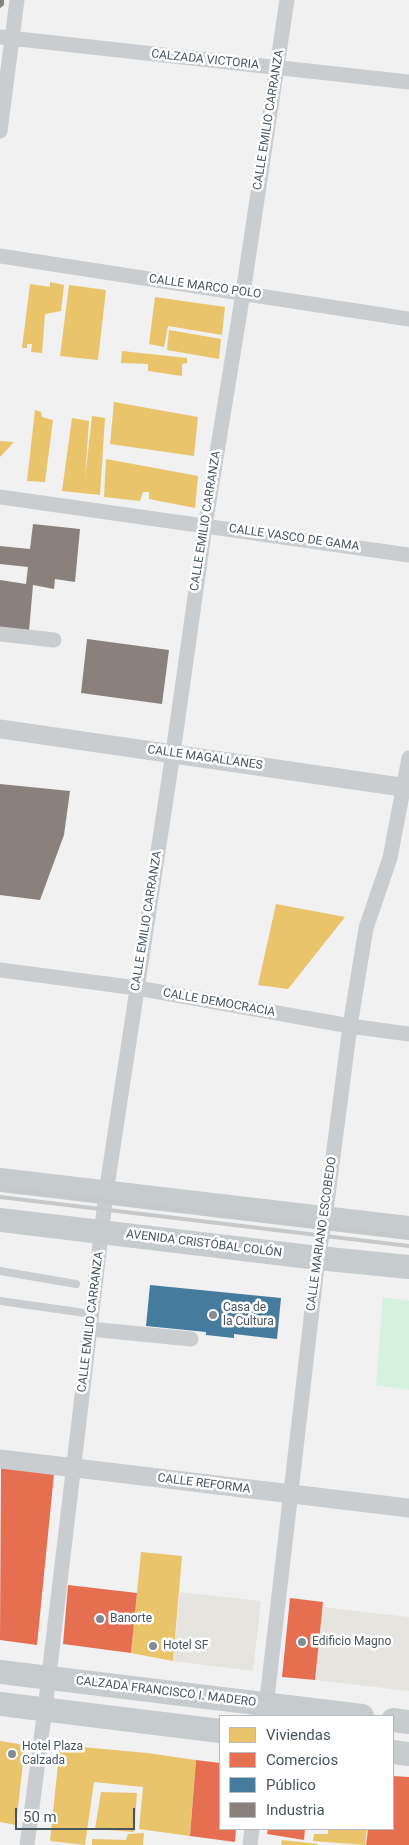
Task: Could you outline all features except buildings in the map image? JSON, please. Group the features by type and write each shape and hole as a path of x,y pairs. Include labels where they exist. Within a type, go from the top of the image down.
{"main road":[{"path":"0,1180 409,1228"},
{"name":"AVENIDA CRISTÓBAL COLÓN","path":"0,1220 409,1267"},
{"name":"CALZADA FRANCISCO I. MADERO","path":"0,1672 266,1710 346,1715"},
{"path":"0,1704 219,1731"},
{"path":"394,1720 409,1722"},
{"path":"394,1752 409,1754"}],"street":[{"path":"0,131 6,38 16,0"},
{"name":"CALLE EMILIO CARRANZA","path":"27,1845 45,1709 106,1193 173,753 205,526 243,293 287,0"},
{"name":"CALZADA VICTORIA","path":"6,38 409,82"},
{"name":"CALLE MARCO POLO","path":"0,256 409,319"},
{"name":"CALLE VASCO DE GAMA","path":"0,497 409,555"},
{"path":"0,634 54,640"},
{"name":"CALLE MAGALLANES","path":"0,729 407,788"},
{"name":"CALLE MARIANO ESCOBEDO","path":"266,1710 318,1258 350,1026 366,928 390,858 407,788 409,758"},
{"name":"CALLE DEMOCRACIA","path":"0,970 137,988 350,1026 409,1034"},
{"path":"91,1321 191,1339"},
{"name":"CALLE REFORMA","path":"0,1459 409,1508"},
{"path":"250,1845 252,1830"}],"lane":[{"path":"0,1272 76,1284"},
{"path":"0,1301 91,1321"}],"shaded area":[{"path":"180,1592 261,1601 253,1671 173,1661"},
{"path":"322,1607 409,1617 409,1691 315,1680"}],"green space":[{"path":"383,1297 409,1301 409,1390 376,1385"}],"railway":[{"path":"0,1188 409,1237"},
{"path":"0,1197 409,1246"}],"place":[{"name":"Casa de la Cultura","path":"213,1315"},
{"name":"Banorte","path":"100,1619"},
{"name":"Edificio Magno","path":"302,1642"},
{"name":"Hotel SF","path":"153,1646"},
{"name":"Hotel Plaza Calzada","path":"12,1754"}]}
